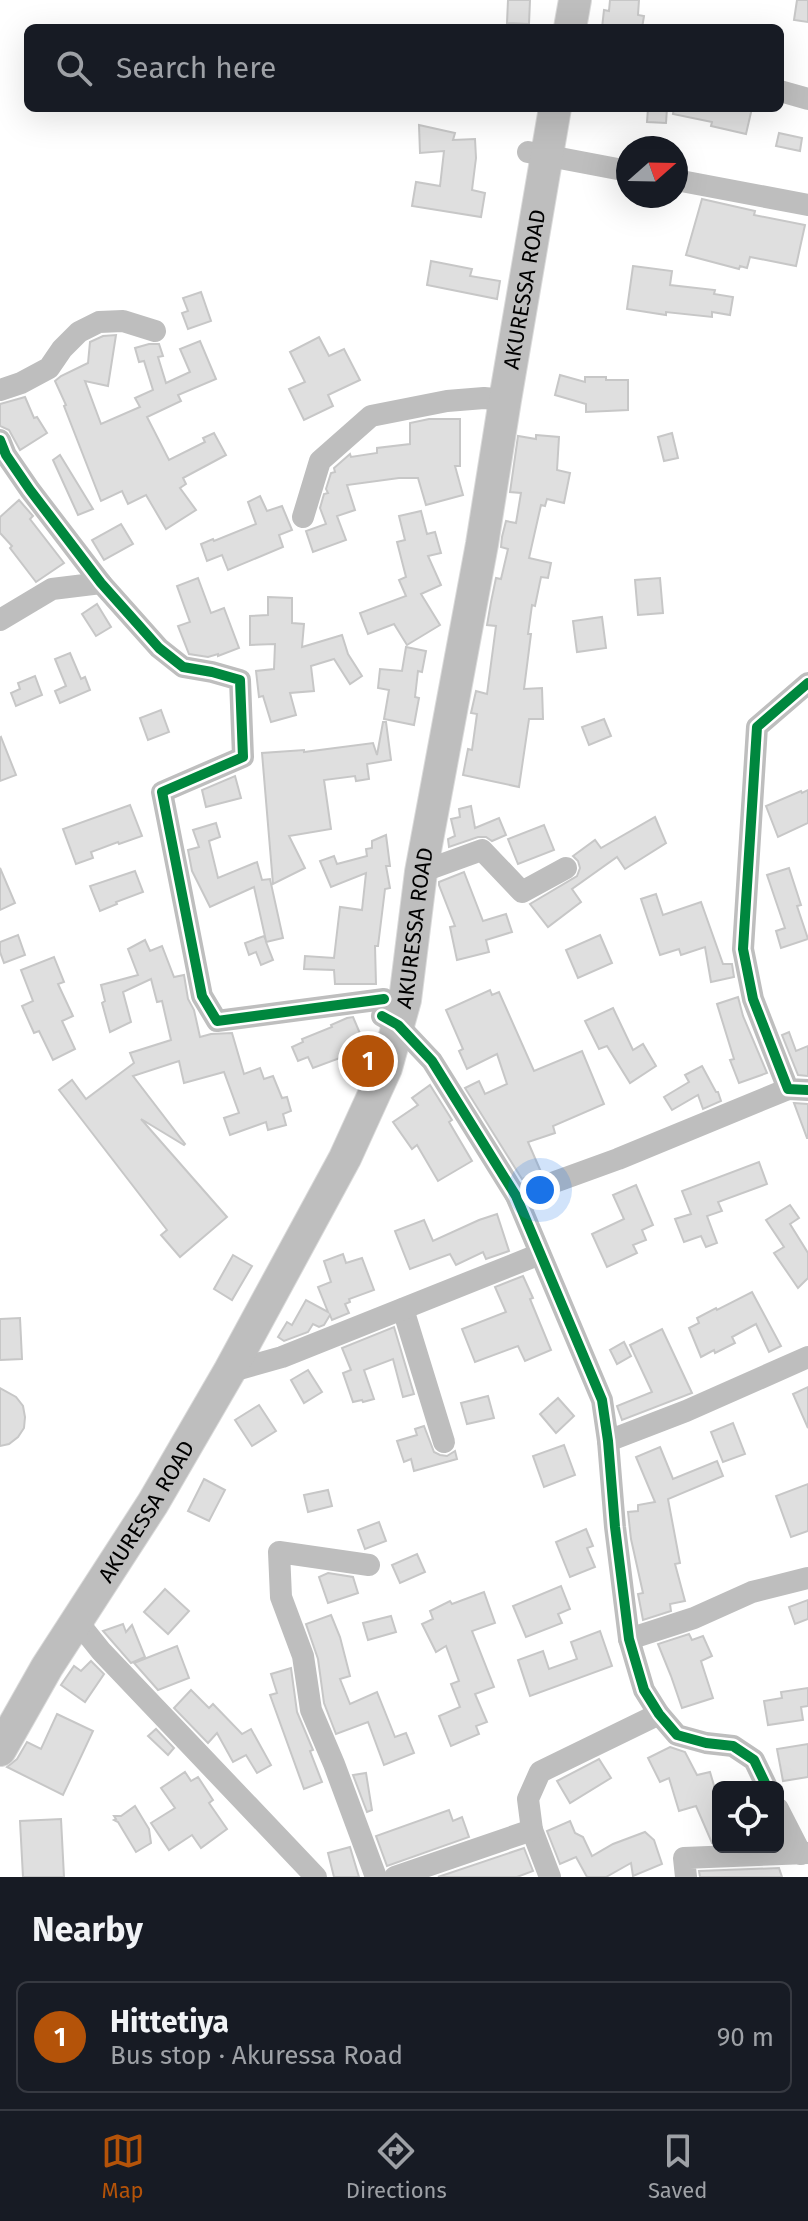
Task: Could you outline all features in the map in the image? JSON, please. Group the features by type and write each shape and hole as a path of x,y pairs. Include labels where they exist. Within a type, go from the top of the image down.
{"highway":[{"path":"551,24 555,0"},
{"path":"571,24 575,0"},
{"name":"AKURESSA ROAD","path":"0,1709 31,1657 229,1372 345,1158 386,1068 400,873 494,399 537,154 536,112"},
{"name":"AKURESSA ROAD","path":"537,154 553,112"},
{"name":"AKURESSA ROAD","path":"0,1750 77,1621 144,1498 355,1094 388,1013 405,1000 421,872 477,575 494,399"}],"street":[{"path":"784,92 808,99"},
{"path":"537,154 616,169"},
{"path":"688,182 808,205"},
{"path":"0,390 49,368 79,332 99,322 123,321 155,331"},
{"path":"303,517 320,461 371,416 447,401 494,399"},
{"path":"0,440 6,455 30,490 101,583 159,648 183,667 240,680 243,757 162,792 202,996 217,1021 388,1013 432,1061 516,1196 602,1400 629,1639 644,1690 677,1735 733,1746 754,1760 764,1781"},
{"path":"0,620 52,589 101,583"},
{"path":"516,1196 798,1090 753,999 743,949 757,727 808,683"},
{"path":"421,872 482,850 522,892 566,868"},
{"path":"229,1372 282,1357 540,1254"},
{"path":"403,1309 444,1442"},
{"path":"608,1441 686,1411 808,1357"},
{"path":"369,1565 279,1552 281,1597 303,1656 311,1710 376,1877"},
{"path":"629,1639 694,1618 752,1592 808,1578"},
{"path":"77,1621 101,1651 316,1877"},
{"path":"550,1877 532,1830 528,1799 540,1772 659,1714"},
{"path":"686,1877 684,1858 805,1853 784,1819"},
{"path":"395,1877 532,1830"}],"building":[{"path":"508,0 530,0 529,24 507,23"},
{"path":"610,0 639,0 638,15 644,16 643,24 602,24 604,10 609,11"},
{"path":"797,0 808,0 808,22 794,20"},
{"path":"648,112 667,112 666,123 647,122"},
{"path":"751,112 746,134 711,126 712,122 673,114"},
{"path":"419,125 455,133 453,140 475,139 472,190 485,193 481,217 412,206 416,182 440,186 444,151 420,153"},
{"path":"779,133 802,138 800,151 776,146"},
{"path":"702,199 755,211 754,215 805,225 796,266 750,257 747,268 740,266 739,269 686,255"},
{"path":"431,261 472,269 470,276 500,281 497,299 427,285"},
{"path":"633,266 672,271 670,285 715,290 714,294 733,297 730,315 712,312 712,317 666,312 666,315 627,309"},
{"path":"201,292 211,321 188,329 182,313 188,311 183,298"},
{"path":"116,335 108,386 85,381 101,424 140,407 135,398 153,390 144,361 139,362 135,348 159,344 163,356 158,357 166,383 190,372 180,349 200,341 216,379 178,395 181,401 147,417 169,460 205,442 203,438 214,433 226,455 183,478 186,484 180,488 196,510 166,529 146,495 128,504 122,491 101,501 55,381 88,363 90,342 103,336"},
{"path":"319,337 329,356 344,349 360,380 328,395 333,406 304,420 289,389 305,382 290,352"},
{"path":"560,375 585,382 585,377 628,380 628,410 586,412 586,404 555,395"},
{"path":"25,397 34,418 37,417 47,433 20,450 9,430 0,426 0,404"},
{"path":"429,419 460,419 460,466 455,466 463,495 426,505 418,478 347,485 355,510 337,516 346,540 313,552 306,531 326,524 320,508 324,494 328,493 326,489 334,468 350,454 351,457 377,453 377,448 410,444 410,423"},
{"path":"672,433 678,458 664,461 658,437"},
{"path":"536,435 559,437 557,470 570,473 564,503 547,499 545,506 541,505 529,558 551,563 548,578 541,577 535,606 532,605 524,689 542,688 543,719 529,719 519,787 463,775 468,749 472,750 477,714 471,713 476,691 487,694 496,626 487,625 496,578 501,579 508,549 501,547 502,537 506,521 516,523 521,493 510,492 518,436 536,439"},
{"path":"60,455 93,509 78,515 53,460"},
{"path":"260,496 267,511 282,506 292,530 279,535 283,547 228,570 222,555 207,561 201,544 256,524 248,502"},
{"path":"19,500 64,563 36,582 0,533 0,517"},
{"path":"421,511 427,534 435,532 441,553 428,556 441,585 421,594 440,625 407,645 394,624 368,634 360,613 406,596 399,580 406,577 397,542 405,540 399,516"},
{"path":"121,524 133,544 104,560 92,540"},
{"path":"198,578 211,613 224,608 239,648 218,656 189,654 178,626 190,622 177,586"},
{"path":"660,578 663,613 638,615 635,580"},
{"path":"268,597 292,598 292,623 304,624 302,647 342,635 348,654 362,676 350,684 334,659 311,666 314,691 290,693 296,715 271,722 263,696 259,697 256,671 274,669 275,644 250,645 250,616 268,615"},
{"path":"97,604 111,627 96,636 82,614"},
{"path":"602,617 606,648 577,652 573,621"},
{"path":"406,647 426,651 422,672 418,671 415,697 419,698 414,725 384,719 389,690 378,688 380,669 402,671"},
{"path":"70,653 81,679 85,677 90,690 60,703 55,691 66,686 55,659"},
{"path":"35,676 42,695 16,706 11,693 20,689 18,683"},
{"path":"161,710 169,732 148,740 140,718"},
{"path":"604,719 611,736 589,745 582,727"},
{"path":"383,722 386,722 391,760 367,764 369,779 356,781 355,776 324,780 331,829 289,836 305,868 273,884 262,753 304,752 373,743 377,755"},
{"path":"0,738 16,775 0,781"},
{"path":"235,776 241,798 206,807 202,790"},
{"path":"808,790 808,823 778,837 766,806"},
{"path":"130,805 142,836 91,852 93,858 76,864 63,829"},
{"path":"471,806 475,828 499,818 506,835 492,841 478,837 449,847 448,839 455,836 451,819 460,817 459,809"},
{"path":"655,817 666,843 625,869 617,857 572,889 581,902 548,927 530,904 577,876 580,868 573,856 595,840 601,848"},
{"path":"216,823 220,837 209,841 218,878 257,862 262,880 270,879 283,938 266,942 273,960 261,965 256,952 249,955 245,943 264,936 266,941 254,887 210,907 192,871 188,850 199,847 193,830"},
{"path":"544,825 554,850 518,864 508,839"},
{"path":"386,835 390,888 385,889 378,946 375,946 376,984 335,984 334,970 304,969 305,956 334,958 340,907 362,910 366,873 331,887 320,861 334,856 337,864 367,856 366,849 372,848 372,841"},
{"path":"0,868 15,903 0,910"},
{"path":"789,868 808,939 781,948 776,931 785,928 767,875"},
{"path":"135,871 143,892 100,911 90,886"},
{"path":"464,872 483,921 506,914 512,932 486,940 489,952 457,960 450,927 455,926 439,882"},
{"path":"656,894 663,915 701,902 723,964 732,964 734,977 711,982 705,947 681,955 679,949 660,955 641,899"},
{"path":"18,935 25,955 4,963 0,942"},
{"path":"600,935 612,963 578,978 566,950"},
{"path":"145,940 150,951 162,946 174,977 184,975 200,1037 232,1033 244,1074 260,1068 264,1079 273,1076 282,1098 287,1097 291,1111 283,1114 286,1125 268,1130 266,1122 230,1135 224,1118 239,1113 224,1072 184,1083 179,1061 133,1076 185,1144 141,1119 227,1217 180,1257 161,1235 167,1230 59,1090 72,1080 86,1099 134,1063 130,1053 171,1040 162,1001 157,1002 151,979 123,992 131,1022 110,1032 102,1003 105,1001 101,985 138,975 128,949"},
{"path":"54,957 64,982 58,984 73,1016 62,1021 75,1049 53,1060 39,1031 34,1033 22,1006 33,1001 21,970"},
{"path":"490,990 492,995 499,992 534,1071 582,1051 604,1104 553,1126 555,1133 528,1142 541,1172 522,1179 465,1088 479,1081 485,1094 507,1084 497,1054 467,1069 459,1051 463,1049 446,1010"},
{"path":"738,997 767,1073 739,1083 730,1060 734,1059 717,1004"},
{"path":"613,1008 633,1050 643,1044 656,1066 630,1083 607,1046 599,1049 585,1021"},
{"path":"353,1017 367,1050 313,1068 308,1057 298,1061 292,1047 303,1042 302,1039"},
{"path":"789,1032 796,1051 808,1046 808,1076 798,1075 782,1035"},
{"path":"702,1066 721,1101 703,1109 698,1095 672,1110 664,1097 689,1082 685,1075"},
{"path":"430,1085 472,1161 438,1181 417,1145 412,1149 393,1122 418,1105 412,1098"},
{"path":"794,1103 808,1104 808,1138 807,1138"},
{"path":"759,1162 767,1184 718,1202 722,1211 707,1216 717,1243 706,1247 701,1236 684,1242 675,1219 691,1214 682,1191"},
{"path":"636,1185 653,1225 642,1230 646,1240 633,1245 637,1253 607,1267 592,1234 624,1219 613,1195"},
{"path":"790,1205 799,1218 790,1224 808,1253 808,1278 798,1288 774,1253 784,1247 766,1220"},
{"path":"497,1214 509,1251 486,1259 483,1252 456,1265 450,1254 410,1269 395,1231 424,1220 433,1241"},
{"path":"343,1254 346,1263 362,1258 374,1290 349,1299 350,1302 345,1304 349,1313 332,1320 330,1315 324,1325 319,1327 313,1324 308,1332 284,1341 278,1337 287,1322 292,1325 306,1300 328,1312 318,1287 331,1282 324,1261"},
{"path":"233,1255 252,1266 232,1300 214,1289"},
{"path":"523,1276 551,1350 525,1361 518,1346 475,1362 462,1329 506,1312 495,1287"},
{"path":"752,1292 781,1346 769,1352 756,1324 732,1337 735,1343 701,1357 689,1328 699,1323 697,1318"},
{"path":"20,1318 22,1359 0,1360 0,1319"},
{"path":"394,1327 414,1394 403,1397 393,1359 364,1370 374,1399 353,1402 343,1373 351,1370 342,1348"},
{"path":"662,1329 692,1393 622,1420 617,1406 652,1392 630,1345"},
{"path":"624,1342 631,1356 617,1364 610,1350"},
{"path":"308,1370 322,1392 304,1403 291,1380"},
{"path":"808,1387 808,1428 793,1394"},
{"path":"0,1388 16,1397 23,1406 25,1417 24,1428 18,1437 0,1446"},
{"path":"488,1396 494,1418 467,1424 461,1403"},
{"path":"558,1398 574,1416 556,1433 540,1414"},
{"path":"259,1405 276,1431 252,1446 235,1420"},
{"path":"733,1423 745,1454 723,1462 711,1432"},
{"path":"424,1426 434,1452 447,1456 455,1451 457,1459 414,1471 411,1459 404,1462 397,1441 417,1435 415,1429"},
{"path":"564,1445 575,1475 544,1487 533,1456"},
{"path":"660,1447 673,1479 717,1461 723,1476 668,1499 680,1563 675,1564 685,1601 670,1604 671,1611 643,1620 638,1594 643,1593 628,1512 638,1511 638,1505 655,1502 636,1457"},
{"path":"204,1479 225,1490 209,1521 188,1511"},
{"path":"808,1484 808,1531 791,1537 776,1496"},
{"path":"328,1490 332,1506 308,1512 304,1495"},
{"path":"379,1522 386,1541 365,1549 358,1530"},
{"path":"586,1529 593,1546 587,1548 595,1567 570,1577 556,1542"},
{"path":"417,1554 425,1572 400,1583 392,1565"},
{"path":"328,1573 353,1577 358,1593 328,1603 319,1577"},
{"path":"561,1586 570,1609 558,1614 562,1623 526,1637 513,1606"},
{"path":"165,1589 189,1611 168,1634 144,1612"},
{"path":"484,1592 495,1623 472,1631 494,1687 475,1694 487,1722 476,1726 479,1734 451,1746 439,1716 460,1707 451,1684 459,1681 446,1646 436,1652 422,1624 433,1619 430,1611 450,1601 452,1604"},
{"path":"808,1600 808,1619 795,1624 789,1607"},
{"path":"331,1615 350,1676 340,1679 350,1704 377,1692 395,1737 406,1733 414,1753 384,1765 368,1722 336,1734 324,1703 318,1659 306,1624"},
{"path":"391,1616 396,1632 368,1640 363,1623"},
{"path":"123,1624 126,1632 132,1625 145,1657 131,1663 103,1631"},
{"path":"600,1631 612,1666 530,1696 518,1660 543,1651 549,1669 577,1659 571,1642"},
{"path":"689,1634 692,1640 703,1636 712,1656 701,1661 713,1698 682,1708 658,1644"},
{"path":"177,1646 189,1678 158,1690 134,1663"},
{"path":"91,1661 104,1674 85,1702 61,1685 74,1666 81,1671"},
{"path":"291,1668 297,1712 322,1782 304,1789 270,1695 277,1693 271,1674"},
{"path":"808,1688 808,1706 801,1707 803,1720 768,1725 764,1701 782,1698 781,1692"},
{"path":"191,1690 209,1708 213,1704 242,1734 251,1729 271,1765 257,1773 246,1755 233,1762 217,1733 208,1743 174,1708"},
{"path":"57,1714 93,1731 63,1795 7,1767 17,1759 27,1742 41,1749"},
{"path":"156,1729 174,1748 168,1755 148,1736"},
{"path":"808,1744 808,1777 783,1781 777,1749"},
{"path":"670,1747 685,1752 697,1775 710,1772 713,1781 712,1843 696,1806 679,1811 669,1778 660,1782 648,1758"},
{"path":"599,1759 611,1778 570,1803 557,1781"},
{"path":"185,1772 191,1781 198,1777 213,1800 209,1803 227,1829 201,1848 192,1835 169,1850 151,1823 175,1808 161,1788"},
{"path":"366,1773 372,1810 367,1812 353,1775"},
{"path":"135,1806 149,1829 151,1843 136,1852 114,1820 114,1816 121,1816"},
{"path":"449,1810 453,1821 462,1817 469,1837 387,1866 376,1836"},
{"path":"61,1819 64,1877 23,1877 20,1821"},
{"path":"570,1821 575,1833 583,1837 592,1856 645,1832 654,1840 662,1864 633,1876 631,1863 606,1877 587,1877 576,1857 560,1864 547,1831"},
{"path":"350,1847 359,1877 334,1877 328,1853"},
{"path":"524,1848 533,1871 517,1877 438,1877"},
{"path":"779,1868 782,1877 700,1877 699,1871"}],"cycle path":[{"path":"0,440 6,455 30,490 101,583 159,648 183,667 240,680 243,757 162,792 202,996 217,1021 384,999"},
{"path":"808,683 757,727 743,949 753,999 788,1089 808,1090"},
{"path":"382,1016 398,1025 432,1061 516,1196 602,1400 629,1639 644,1690 677,1735 733,1746 754,1760 764,1781"}],"place":[{"name":"Hittetiya","path":"368,1061"}]}
